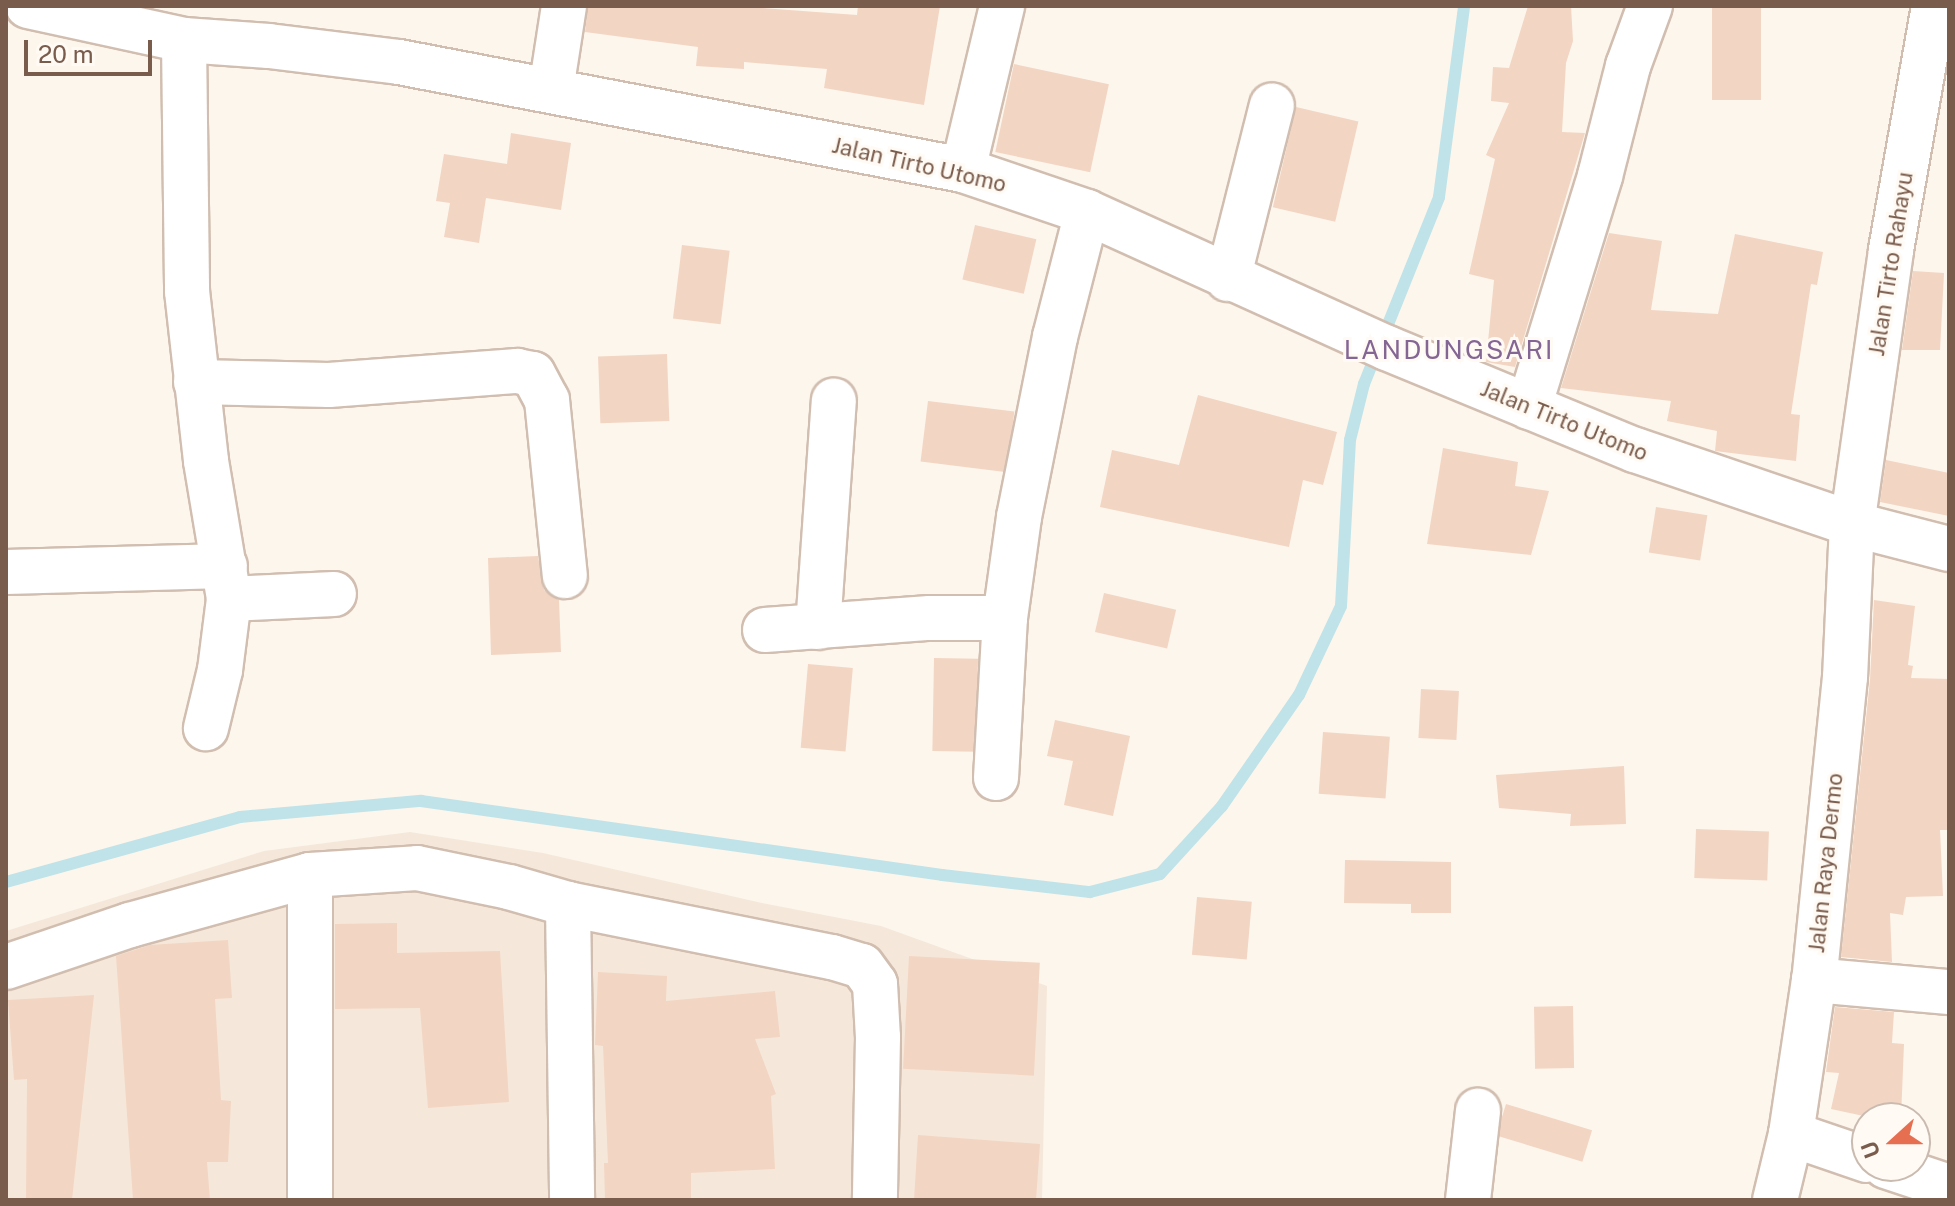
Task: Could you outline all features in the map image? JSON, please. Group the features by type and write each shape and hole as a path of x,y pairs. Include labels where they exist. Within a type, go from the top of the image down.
{"street":[{"name":"Jalan Tirto Utomo","path":"28,6 126,16 184,40 399,62 963,170 1087,212 1228,279 1635,450 1852,524 1949,549"},
{"path":"551,90 564,6"},
{"path":"963,170 1002,6"},
{"path":"1529,407 1600,176 1628,66 1650,6"},
{"path":"1936,6 1949,9"},
{"name":"Jalan Tirto Rahayu","path":"1852,524 1891,251 1936,6"},
{"path":"184,40 187,291 206,461 227,582 220,670 206,728"},
{"path":"1228,279 1272,105"},
{"path":"996,778 1005,618 1019,517 1052,352 1087,212"},
{"path":"196,382 329,385 517,371 533,374 547,400 565,576"},
{"path":"818,627 834,401"},
{"name":"Jalan Raya Dermo","path":"1775,1200 1791,1134 1814,980 1845,677 1852,524"},
{"path":"6,572 227,582 334,594"},
{"path":"765,630 930,618 1005,618"},
{"path":"6,967 130,925 310,875 417,868 509,887 568,904 862,966 875,984 875,1200"},
{"path":"310,875 310,1200"},
{"path":"568,904 572,1200"},
{"path":"1814,980 1949,992"},
{"path":"1468,1200 1478,1111"},
{"path":"1791,1134 1851,1155"}],"shaded area":[{"path":"410,832 543,853 762,903 881,926 1047,986 1042,1200 6,1200 6,931 264,851"}],"building":[{"path":"588,6 734,6 857,15 858,6 940,6 924,105 824,88 827,69 744,62 744,69 696,66 698,47 585,32"},
{"path":"1528,6 1571,6 1573,41 1566,63 1562,132 1585,133 1515,367 1486,362 1494,280 1469,274 1495,159 1486,155 1509,103 1491,101 1493,67 1509,68"},
{"path":"1712,6 1761,6 1761,100 1712,100"},
{"path":"1014,64 1109,84 1090,172 995,152"},
{"path":"1296,107 1358,121 1335,222 1273,207"},
{"path":"511,133 571,143 561,210 486,198 479,243 444,237 450,203 436,201 444,154 507,164"},
{"path":"975,225 1036,239 1024,294 962,280"},
{"path":"1609,233 1662,241 1651,310 1718,314 1735,234 1823,252 1817,285 1811,284 1791,414 1800,415 1796,461 1715,451 1717,431 1667,421 1671,401 1561,388"},
{"path":"682,245 730,251 721,324 673,318"},
{"path":"1913,271 1944,273 1940,350 1902,350"},
{"path":"667,354 669,421 600,423 598,356"},
{"path":"1198,395 1337,432 1323,485 1303,480 1289,547 1100,507 1112,450 1179,465"},
{"path":"928,401 1014,412 1007,472 921,462"},
{"path":"1443,448 1518,462 1515,486 1549,491 1531,555 1427,544"},
{"path":"1886,460 1949,473 1949,516 1880,502"},
{"path":"1656,507 1707,515 1700,561 1649,552"},
{"path":"538,556 544,590 559,600 561,652 491,655 488,558"},
{"path":"1104,593 1176,610 1167,649 1095,632"},
{"path":"1874,600 1915,606 1908,665 1913,666 1911,678 1949,679 1949,830 1940,830 1943,896 1906,897 1903,915 1890,913 1892,962 1841,957 1870,680"},
{"path":"934,658 978,659 976,752 932,751"},
{"path":"808,664 853,668 846,752 801,748"},
{"path":"1421,689 1459,691 1456,740 1418,738"},
{"path":"1055,720 1130,736 1113,816 1064,805 1073,761 1047,756"},
{"path":"1323,732 1390,737 1386,799 1319,794"},
{"path":"1624,766 1626,824 1570,826 1571,814 1499,808 1496,775"},
{"path":"1696,829 1769,832 1767,881 1694,878"},
{"path":"1345,860 1451,862 1451,913 1411,913 1411,904 1344,903"},
{"path":"1197,897 1252,902 1247,960 1192,955"},
{"path":"397,923 397,953 500,951 509,1102 428,1108 420,1008 335,1009 335,924"},
{"path":"228,940 232,998 215,999 221,1100 231,1101 228,1162 207,1162 210,1200 133,1200 116,956 150,945"},
{"path":"909,956 1040,963 1034,1076 903,1069"},
{"path":"598,972 667,976 666,1001 775,991 780,1037 755,1039 776,1094 771,1096 775,1169 691,1173 691,1200 605,1200 604,1163 608,1163 603,1046 595,1045"},
{"path":"94,995 72,1200 26,1200 27,1079 14,1080 8,1000"},
{"path":"1573,1006 1574,1068 1535,1069 1534,1007"},
{"path":"1835,1007 1894,1012 1892,1043 1904,1044 1902,1102 1851,1102 1851,1113 1831,1109 1839,1073 1826,1072"},
{"path":"1506,1104 1592,1130 1582,1162 1496,1136"},
{"path":"918,1135 1040,1144 1036,1200 914,1200"}],"waterway":[{"path":"6,882 240,817 421,801 942,875 1090,892 1160,874 1222,806 1299,695 1341,606 1350,440 1364,384 1439,197 1464,6"}],"district":[{"name":"LANDUNGSARI","path":"1449,350"}]}
